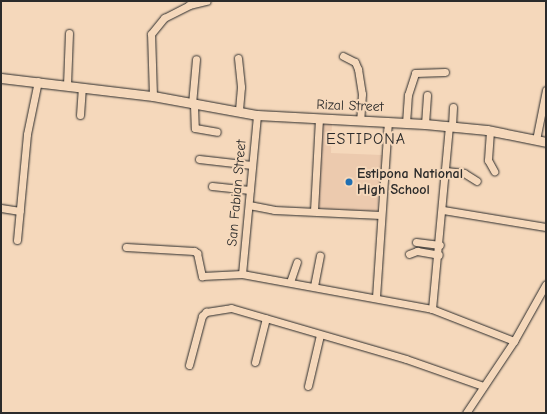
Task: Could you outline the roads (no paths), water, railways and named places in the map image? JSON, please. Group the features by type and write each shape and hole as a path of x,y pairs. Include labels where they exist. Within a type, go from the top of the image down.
{"main road":[{"name":"Rizal Street","path":"1,78 38,81 153,96 257,115 451,126 490,131 546,142"}],"street":[{"path":"153,96 151,34 164,18 197,2 207,1"},
{"path":"67,85 69,33"},
{"path":"344,56 355,62 358,69 362,94 360,120"},
{"path":"238,58 241,87 239,112"},
{"path":"196,59 193,104 195,128 217,132"},
{"path":"406,123 408,95 415,73 445,72"},
{"path":"17,240 27,134 38,81"},
{"path":"80,115 82,87"},
{"path":"536,140 546,90"},
{"path":"425,124 427,95"},
{"path":"432,309 439,255 442,210 453,107"},
{"name":"San Fabian Street","path":"242,274 257,115"},
{"path":"314,211 318,119"},
{"path":"376,297 388,122"},
{"path":"490,131 488,160 494,170"},
{"path":"199,159 252,165"},
{"path":"446,171 464,173 477,181"},
{"path":"212,186 250,190"},
{"path":"249,206 274,210 314,211 382,216"},
{"path":"1,208 20,211"},
{"path":"442,210 546,227"},
{"path":"416,242 440,245"},
{"path":"126,247 194,251 197,253 202,276 242,274 376,297 432,309 514,341"},
{"path":"409,254 417,251 439,255"},
{"path":"314,286 320,256"},
{"path":"290,282 297,262"},
{"path":"466,413 514,341 546,284"},
{"path":"189,365 199,323 206,312 232,308 406,359 483,386"},
{"path":"254,362 266,318"},
{"path":"308,386 320,335"}],"place":[{"name":"Estipona National High School","path":"349,182"}],"district":[{"name":"ESTIPONA","path":"366,139"}]}
